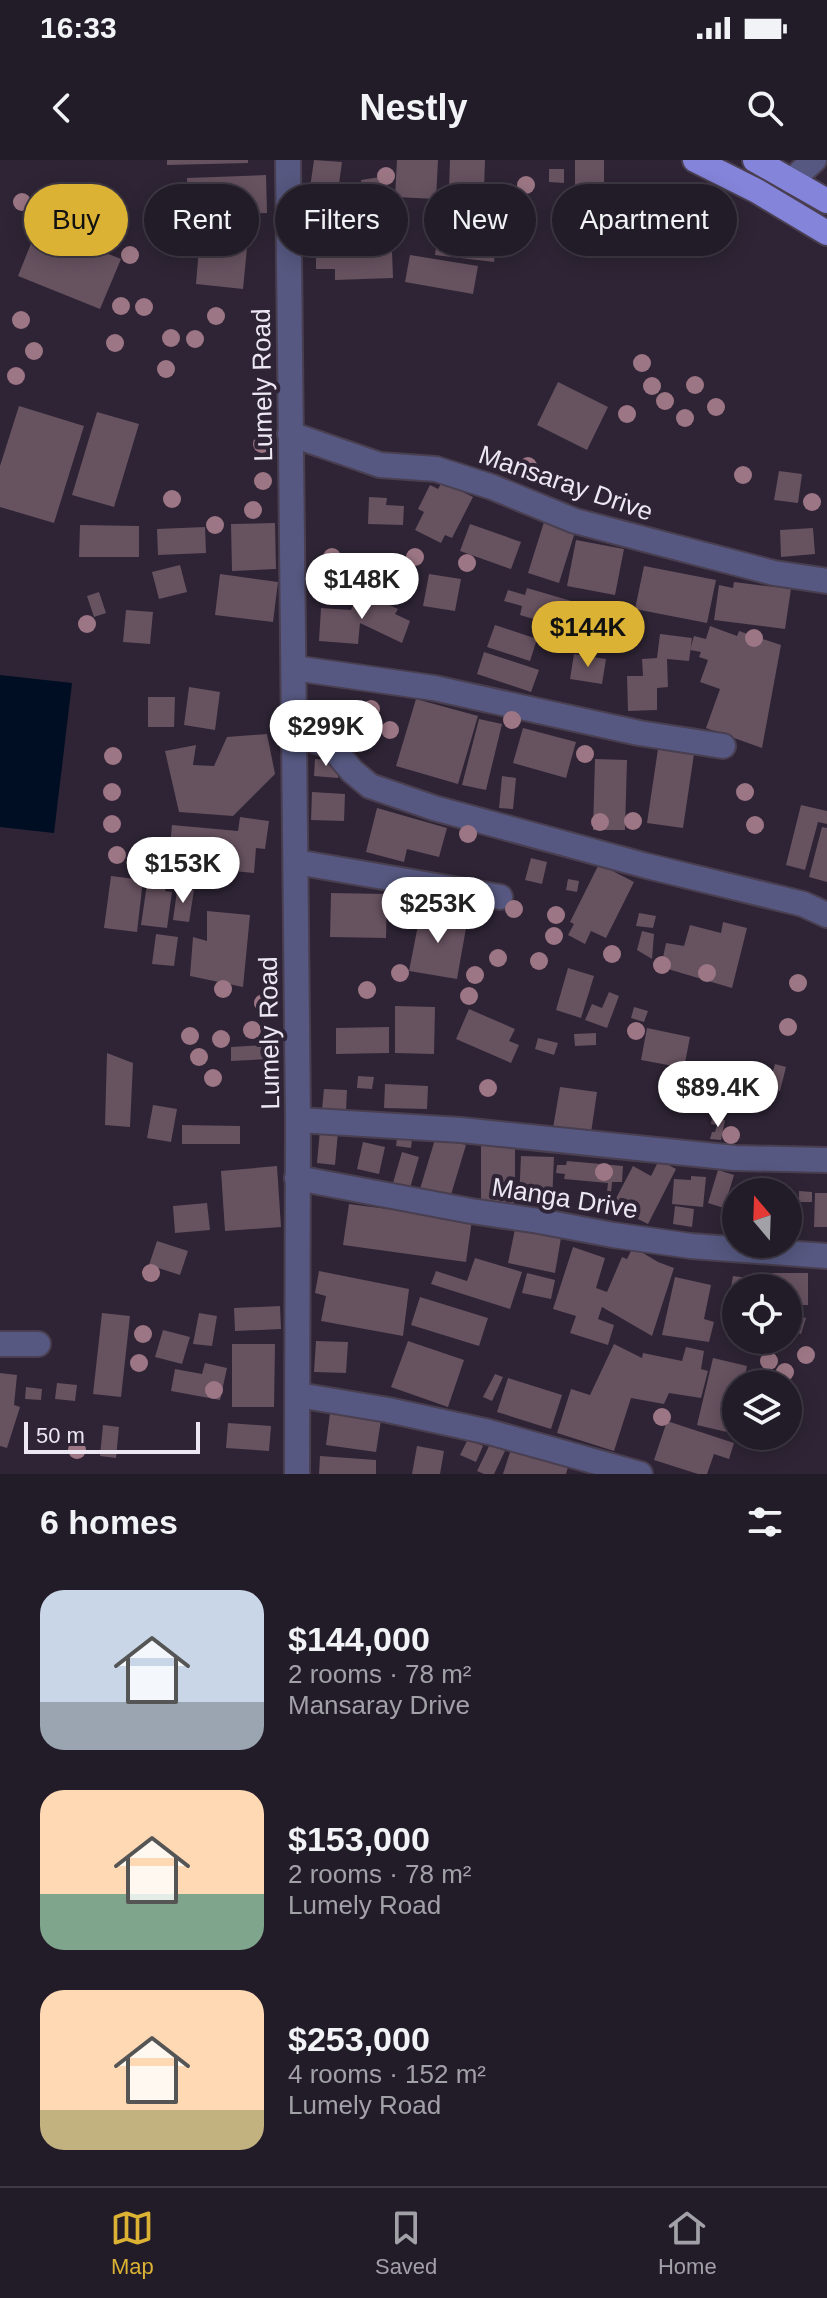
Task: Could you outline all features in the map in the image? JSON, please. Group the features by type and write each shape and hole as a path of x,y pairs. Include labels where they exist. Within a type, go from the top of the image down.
{"main road":[{"path":"695,160 757,191 827,233"},
{"path":"757,191 773,170 827,201"}],"street":[{"name":"Lumely Road","path":"288,160 298,1120 297,1474"},
{"path":"773,170 814,160"},
{"name":"Mansaray Drive","path":"290,434 380,465 436,469 492,487 575,521 774,573 827,581"},
{"path":"294,668 434,688 639,733 723,746"},
{"path":"295,734 331,746 352,771 370,786 434,808 647,866 803,904 827,915"},
{"path":"296,862 500,897"},
{"path":"298,1120 461,1130 735,1158 827,1160"},
{"name":"Manga Drive","path":"297,1178 613,1235 691,1246 827,1256"},
{"path":"0,1344 38,1344"},
{"path":"298,1395 489,1432 640,1474"}],"water":[{"path":"0,675 72,683 54,833 0,827"}],"building":[{"path":"167,160 248,160 248,163 167,165"},
{"path":"314,160 342,162 339,184 311,184"},
{"path":"397,160 438,160 437,184 424,184 424,198 408,198 408,184 396,184"},
{"path":"450,160 485,160 484,184 449,184"},
{"path":"575,160 604,160 604,184 575,184"},
{"path":"549,169 564,169 564,183 549,182"},
{"path":"266,175 267,213 259,213 259,184 187,184 187,178"},
{"path":"380,177 381,184 362,184 361,180"},
{"path":"410,255 478,266 473,294 405,282"},
{"path":"26,256 113,256 121,259 100,309 18,276"},
{"path":"198,256 246,256 243,289 196,284"},
{"path":"316,256 392,256 393,278 335,280 335,269 316,269"},
{"path":"443,256 495,256 494,262"},
{"path":"558,382 608,407 587,450 537,425"},
{"path":"19,406 84,426 54,523 0,507 0,466"},
{"path":"97,412 139,424 114,507 72,495"},
{"path":"779,471 802,474 798,503 774,500"},
{"path":"442,482 473,497 452,538 445,535 441,543 415,530 424,512 418,509 430,485 438,489"},
{"path":"369,497 387,498 386,505 404,506 403,525 368,524"},
{"path":"544,522 575,532 559,583 528,573"},
{"path":"275,523 276,569 232,571 231,524"},
{"path":"470,524 521,542 511,569 460,551"},
{"path":"80,525 139,526 139,557 79,557"},
{"path":"205,527 206,553 158,555 157,529"},
{"path":"813,528 815,554 781,557 780,530"},
{"path":"576,540 624,549 615,595 567,586"},
{"path":"180,565 187,592 159,599 152,572"},
{"path":"644,566 716,580 707,623 635,609"},
{"path":"220,574 278,582 273,622 215,615"},
{"path":"429,574 461,579 455,611 423,606"},
{"path":"734,582 791,589 785,629 714,620 719,585 733,588"},
{"path":"527,588 636,620 628,647 520,615 522,606 504,601 508,590 525,595"},
{"path":"360,591 398,609 395,614 410,621 402,643 360,623 358,644 319,641 321,608 351,610"},
{"path":"99,592 106,613 94,617 87,596"},
{"path":"126,610 153,612 150,644 123,642"},
{"path":"495,625 537,639 530,661 487,647"},
{"path":"710,626 737,636 739,631 781,645 762,748 706,728 720,689 700,682 708,660 699,657 701,652 690,650 694,636 706,639"},
{"path":"660,634 692,638 689,661 667,659 668,687 657,688 657,710 628,711 627,676 643,676 642,659 657,658"},
{"path":"484,652 539,670 531,692 477,674"},
{"path":"574,654 606,659 602,684 570,679"},
{"path":"189,687 220,692 215,730 184,725"},
{"path":"148,697 175,697 174,727 148,727"},
{"path":"416,699 478,716 458,784 396,766"},
{"path":"479,719 502,724 486,790 462,785"},
{"path":"523,728 576,742 566,778 513,763"},
{"path":"267,734 275,774 233,816 179,812 165,751 196,745 193,765 214,766 227,737"},
{"path":"658,749 694,754 683,828 647,823"},
{"path":"315,759 339,761 338,778 314,776"},
{"path":"595,759 627,760 625,830 593,830"},
{"path":"502,776 516,778 513,809 499,808"},
{"path":"312,792 345,794 344,821 311,820"},
{"path":"801,805 827,811 827,824 818,822 805,870 786,865"},
{"path":"377,808 447,828 439,857 407,849 404,862 366,852"},
{"path":"240,817 269,821 265,849 256,848 254,873 168,865 172,825 238,831"},
{"path":"822,827 827,828 827,882 809,877"},
{"path":"531,858 547,862 542,884 525,880"},
{"path":"599,864 634,882 606,938 591,931 585,944 568,935 574,924 570,922"},
{"path":"111,876 143,880 137,932 104,928"},
{"path":"568,879 579,881 577,892 566,890"},
{"path":"147,884 166,886 165,891 172,892 167,928 141,925"},
{"path":"194,890 189,922 173,920 177,891"},
{"path":"331,893 387,894 386,938 330,937"},
{"path":"433,905 453,908 450,925 466,928 457,979 409,971 419,920 430,922"},
{"path":"207,911 250,915 243,987 190,976 193,937 207,941"},
{"path":"639,913 656,916 653,928 636,926"},
{"path":"723,922 747,928 732,988 661,967 666,943 684,946 690,925 721,933"},
{"path":"642,931 654,934 652,959 637,950"},
{"path":"156,934 178,937 174,966 152,964"},
{"path":"568,968 594,976 581,1018 556,1010"},
{"path":"609,992 619,996 607,1028 585,1020 592,1004 602,1008"},
{"path":"395,1006 435,1007 434,1054 395,1053"},
{"path":"634,1007 648,1011 644,1022 631,1018"},
{"path":"469,1009 515,1029 509,1041 519,1045 511,1063 456,1039"},
{"path":"389,1027 389,1053 336,1054 336,1028"},
{"path":"647,1028 690,1037 684,1068 641,1060"},
{"path":"596,1033 596,1045 575,1046 574,1034"},
{"path":"538,1038 558,1043 554,1055 535,1049"},
{"path":"267,1045 268,1059 231,1061 231,1047"},
{"path":"107,1053 133,1063 130,1127 105,1125"},
{"path":"775,1064 786,1067 780,1091 768,1088"},
{"path":"358,1076 374,1077 372,1089 357,1088"},
{"path":"385,1084 428,1086 427,1109 384,1108"},
{"path":"560,1087 597,1092 591,1133 553,1128"},
{"path":"324,1089 347,1090 346,1111 322,1109"},
{"path":"153,1105 177,1109 171,1142 147,1138"},
{"path":"712,1118 725,1120 721,1140 710,1139 717,1125 711,1124"},
{"path":"182,1125 240,1126 240,1144 182,1144"},
{"path":"320,1130 338,1132 335,1165 317,1163"},
{"path":"398,1130 413,1132 411,1148 396,1146"},
{"path":"436,1136 466,1145 450,1198 420,1189"},
{"path":"515,1139 515,1204 481,1205 481,1140"},
{"path":"363,1142 385,1147 379,1174 357,1169"},
{"path":"402,1152 419,1157 410,1188 393,1183"},
{"path":"521,1156 554,1157 552,1202 519,1200"},
{"path":"659,1160 676,1169 648,1224 612,1206 633,1166 651,1176"},
{"path":"567,1161 623,1166 622,1182 612,1182 611,1193 607,1192 608,1183 564,1179 565,1174 556,1173 557,1165 566,1165"},
{"path":"277,1166 281,1227 225,1231 221,1171"},
{"path":"718,1170 734,1175 733,1178 722,1178 722,1207 708,1203"},
{"path":"691,1176 706,1177 703,1207 672,1204 674,1179 691,1180"},
{"path":"802,1191 812,1192 812,1202 802,1202"},
{"path":"815,1193 827,1193 827,1227 814,1227"},
{"path":"207,1203 210,1230 175,1233 173,1206"},
{"path":"349,1204 472,1220 466,1262 343,1245"},
{"path":"675,1206 694,1209 692,1227 673,1224"},
{"path":"515,1229 561,1238 555,1273 508,1263"},
{"path":"157,1241 188,1251 180,1275 149,1265"},
{"path":"573,1247 605,1258 596,1288 607,1292 622,1257 627,1259 633,1247 674,1268 652,1336 602,1307 598,1319 614,1325 608,1345 570,1333 576,1316 553,1309"},
{"path":"475,1258 522,1272 510,1309 431,1284 436,1271 467,1281"},
{"path":"319,1271 409,1289 403,1336 321,1321 326,1296 315,1293"},
{"path":"527,1273 555,1280 551,1299 522,1293"},
{"path":"808,1273 808,1305 802,1305 802,1274 761,1274"},
{"path":"675,1277 711,1285 704,1319 714,1322 709,1342 662,1335"},
{"path":"420,1297 488,1318 479,1346 411,1325"},
{"path":"280,1306 281,1329 235,1331 234,1308"},
{"path":"102,1313 130,1316 121,1397 93,1394"},
{"path":"199,1313 217,1316 212,1346 193,1344"},
{"path":"163,1330 190,1337 182,1364 155,1357"},
{"path":"316,1341 348,1342 346,1373 314,1372"},
{"path":"408,1341 464,1360 448,1407 391,1387"},
{"path":"232,1344 275,1344 274,1407 232,1407"},
{"path":"614,1344 642,1358 643,1353 682,1361 686,1347 704,1351 701,1369 708,1371 701,1398 669,1393 664,1404 631,1398 614,1451 557,1433 571,1389 590,1395"},
{"path":"713,1358 747,1366 746,1370 722,1370 722,1431 697,1425"},
{"path":"205,1363 227,1368 220,1400 171,1391 175,1369 202,1374"},
{"path":"0,1373 17,1375 14,1405 20,1407 7,1448 0,1446"},
{"path":"495,1374 503,1377 492,1401 483,1397"},
{"path":"508,1378 562,1395 551,1429 497,1412"},
{"path":"57,1383 77,1385 75,1401 55,1399"},
{"path":"26,1387 42,1389 41,1400 25,1399"},
{"path":"330,1413 381,1420 376,1452 326,1445"},
{"path":"667,1421 722,1439 722,1450 732,1450 729,1459 714,1454 707,1474 654,1460"},
{"path":"228,1423 271,1426 269,1451 226,1448"},
{"path":"103,1425 119,1427 116,1458 100,1456"},
{"path":"468,1439 483,1446 476,1462 460,1455"},
{"path":"490,1444 505,1451 494,1474 484,1474 477,1471"},
{"path":"417,1446 444,1451 440,1474 412,1474"},
{"path":"511,1449 568,1467 566,1474 503,1474"},
{"path":"320,1456 376,1460 376,1474 319,1474"}]}
